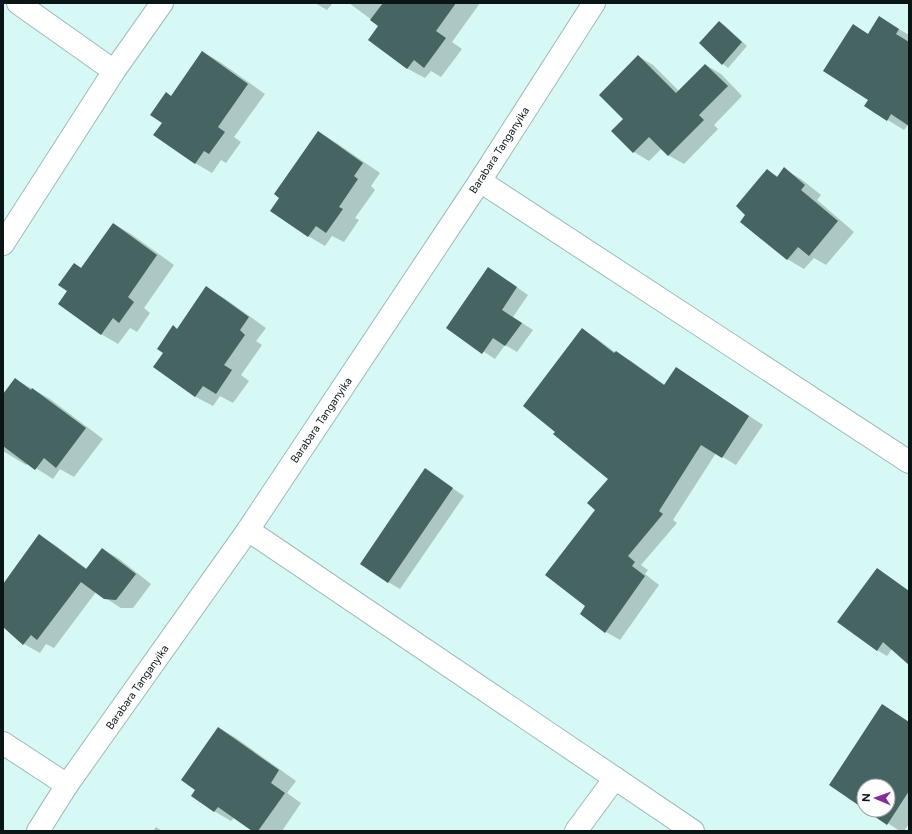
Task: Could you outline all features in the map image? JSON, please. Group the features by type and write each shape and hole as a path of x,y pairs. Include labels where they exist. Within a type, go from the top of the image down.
{"street":[{"path":"18,3 114,71"},
{"path":"3,244 114,71 162,3"},
{"name":"Barabara Tanganyika","path":"38,831 67,785 248,530 480,181 594,3"},
{"path":"480,181 909,462"},
{"path":"248,530 693,831"},
{"path":"3,743 67,785"},
{"path":"576,831 616,778"}],"building":[{"path":"383,3 456,3 436,31 446,38 424,68 414,60 407,69 368,40 378,26 370,20"},
{"path":"879,16 899,29 896,34 909,42 909,126 891,114 887,121 864,106 868,100 823,71 853,24 868,34"},
{"path":"719,21 742,42 722,65 699,43"},
{"path":"202,51 248,84 218,127 225,132 209,154 204,151 195,164 153,135 162,123 150,115 166,92 171,96"},
{"path":"638,55 676,93 705,64 728,86 699,115 704,120 668,156 649,137 633,153 611,131 623,119 599,95"},
{"path":"318,131 363,163 354,176 358,179 339,207 343,209 326,233 316,226 308,237 270,211 279,198 274,194"},
{"path":"784,167 805,185 801,190 838,221 809,256 798,247 787,260 740,222 745,215 736,206 767,169 777,177"},
{"path":"113,223 157,255 128,297 134,302 119,323 113,318 101,335 58,304 67,291 58,285 74,263 81,268"},
{"path":"488,267 517,287 502,310 522,323 505,346 493,338 482,354 446,328"},
{"path":"206,286 249,317 240,330 245,335 224,365 232,370 216,394 203,386 195,397 153,367 163,353 157,349 173,325 177,329"},
{"path":"582,328 614,353 616,351 664,385 676,367 749,416 722,458 701,445 659,511 663,514 628,556 635,562 632,566 645,576 605,633 580,614 585,606 545,575 595,510 587,503 608,479 553,434 555,432 523,406"},
{"path":"15,378 31,390 32,388 86,428 56,468 44,458 35,470 3,446 3,394"},
{"path":"425,468 453,488 388,583 360,564"},
{"path":"39,534 86,569 102,548 136,574 116,600 104,599 81,582 37,640 31,635 23,645 3,627 3,584"},
{"path":"877,568 909,591 909,665 883,642 877,651 837,622"},
{"path":"882,704 909,722 909,791 896,811 896,778 856,778 856,804 829,785"},
{"path":"218,727 279,770 271,783 285,793 258,831 252,831 218,807 214,812 191,796 195,790 181,780"},
{"path":"877,818 892,818 887,825"}]}
